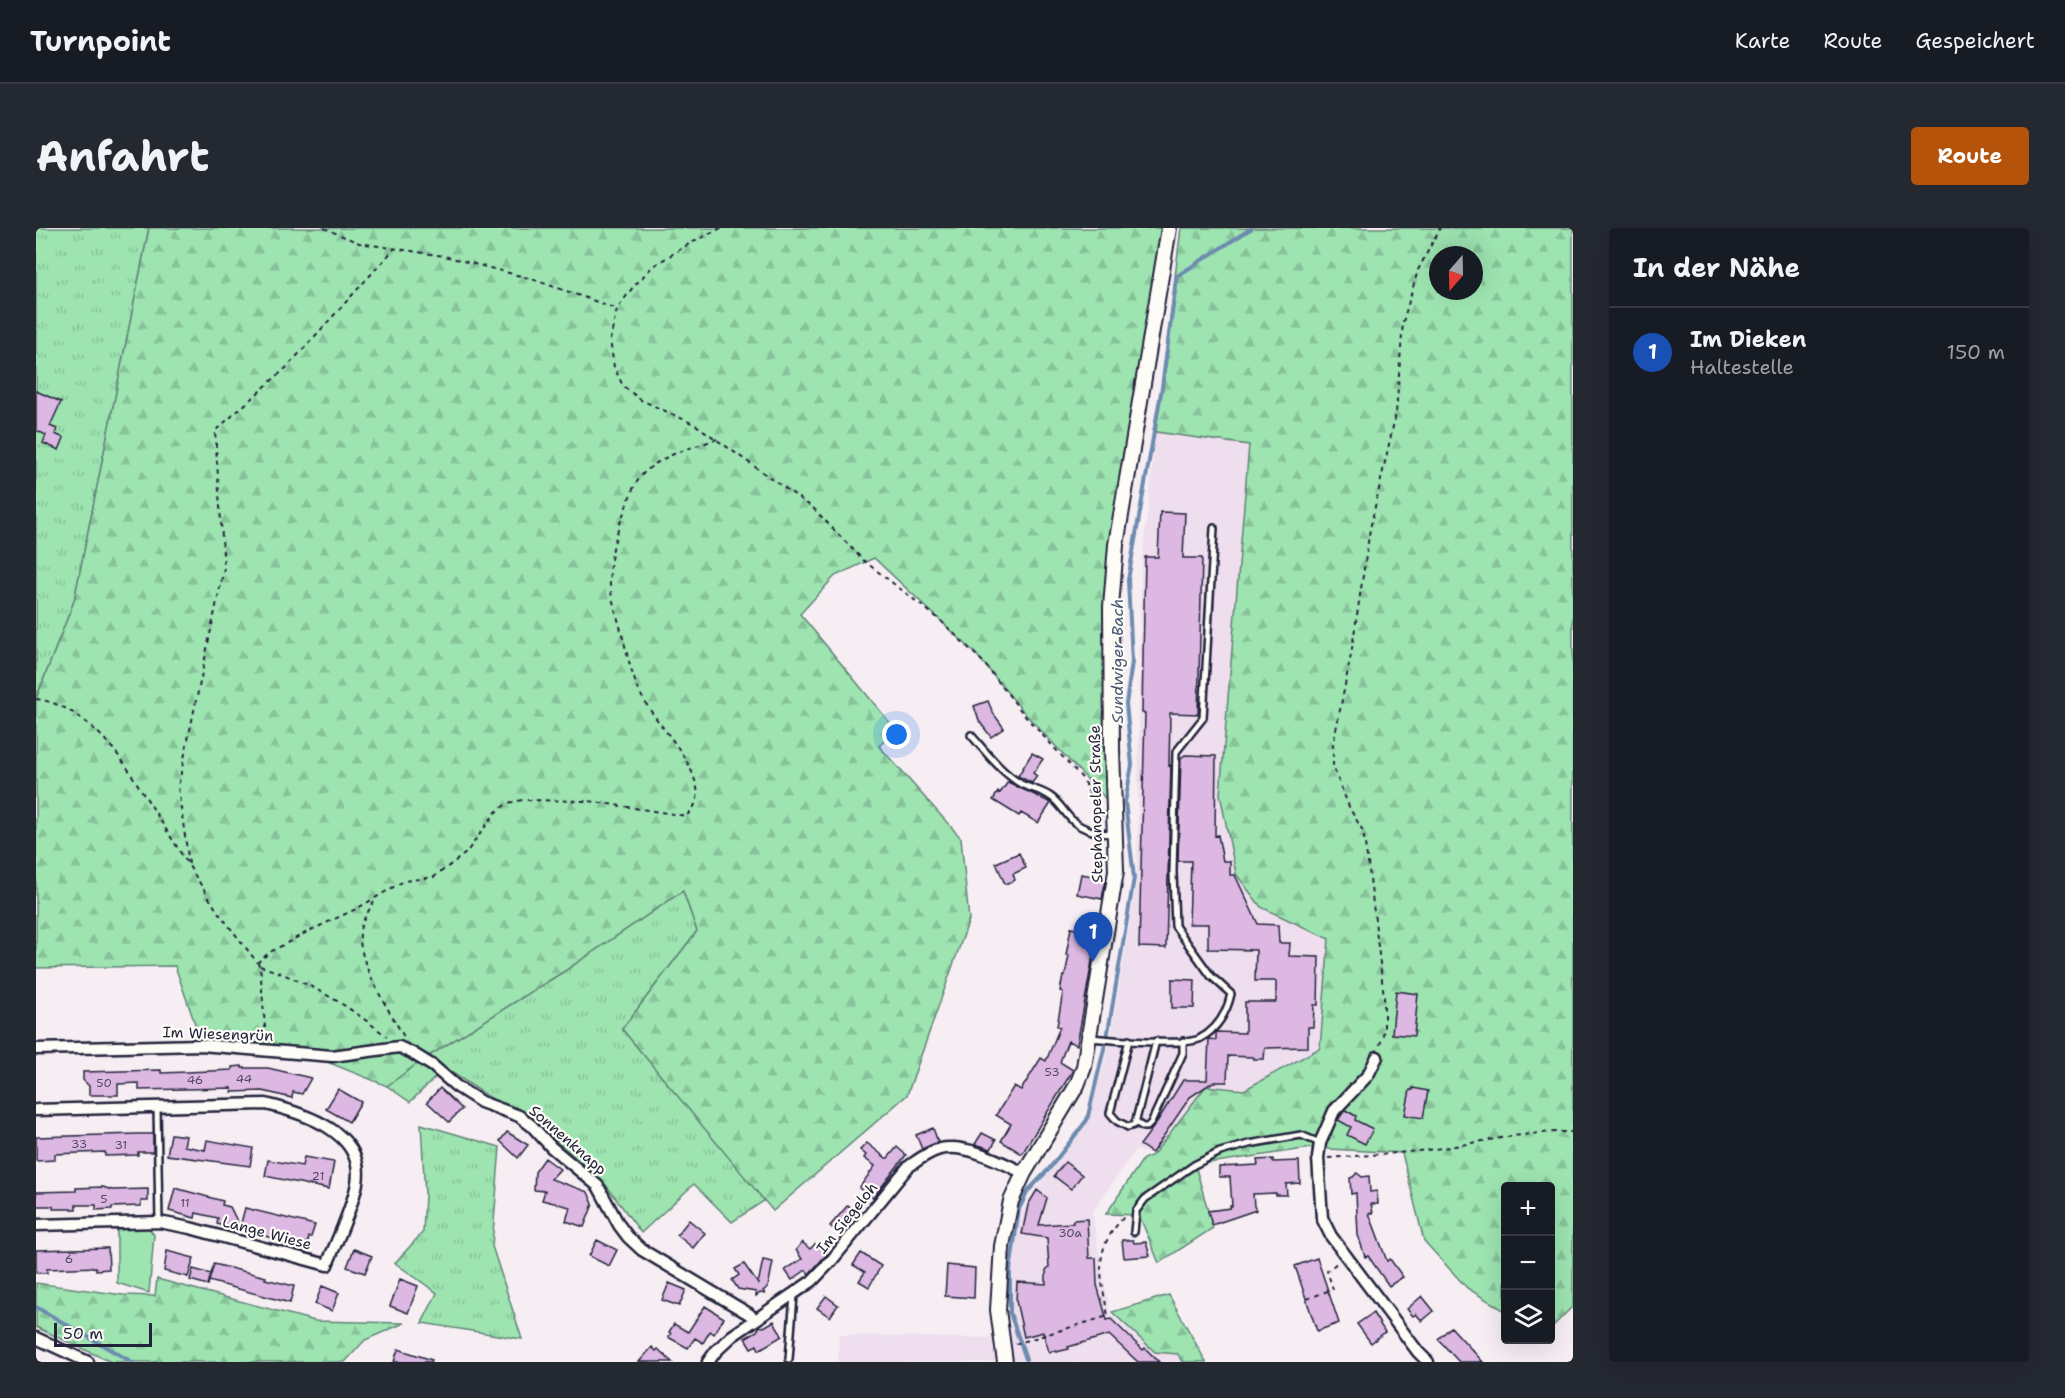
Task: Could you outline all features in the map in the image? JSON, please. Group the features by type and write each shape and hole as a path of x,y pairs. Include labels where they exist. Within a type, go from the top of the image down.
{"street":[{"name":"Stephanopeler Straße","path":"1005,1362 998,1310 1002,1246 1011,1201 1024,1173 1077,1085 1094,1038 1115,885 1111,607 1115,555 1169,228"},
{"name":"Im Wiesengrün","path":"36,1049 201,1045 332,1056 399,1047"},
{"name":"Sonnenknapp","path":"399,1047 412,1053 481,1102 519,1116 532,1126 550,1147 598,1186 628,1238 642,1250 749,1314 755,1320"},
{"path":"1377,1057 1368,1075 1334,1111 1320,1143 1318,1158 1322,1218 1345,1256 1428,1362"},
{"name":"Lange Wiese","path":"36,1110 266,1104 301,1113 330,1128 346,1142 354,1156 358,1172 352,1200 327,1265 190,1228 159,1222 36,1225"},
{"name":"Im Siegeloh","path":"708,1362 732,1336 812,1281 908,1167 931,1152 951,1148 981,1154 1024,1173"},
{"path":"36,1338 88,1362"}],"lane":[{"path":"1094,1038 1156,1041 1199,1039 1216,1026 1228,1007 1231,994 1211,976 1175,926 1173,872 1176,752 1203,718 1214,528"},
{"path":"971,735 993,761 1009,775 1054,799 1075,823 1100,834 1114,828"},
{"path":"1129,1040 1110,1113 1116,1120 1128,1127 1135,1122 1156,1041"},
{"path":"1135,1122 1143,1127 1147,1127 1150,1123 1183,1053 1183,1041"},
{"path":"157,1107 159,1222"},
{"path":"1134,1232 1136,1211 1143,1202 1194,1165 1220,1152 1249,1144 1301,1136 1320,1143"},
{"path":"789,1359 794,1294"}],"path":[{"path":"324,228 359,243 444,256 532,279 617,309"},
{"path":"721,228 653,266 633,287 617,309 610,340 614,367 623,386 641,400 696,424 813,508 863,560 939,619 983,662 1024,716 1082,777 1102,821 1114,828"},
{"path":"1377,1057 1384,1031 1384,998 1370,870 1363,831 1350,809 1333,767 1333,745 1351,655 1370,529 1396,413 1403,322 1418,270 1440,228"},
{"path":"395,248 286,368 215,431 224,568 178,787 191,870 218,912 257,963 289,975 331,997 374,1026 399,1047"},
{"path":"257,963 270,952 356,909 404,881 434,877 466,853 496,812 508,803 522,800 590,801 686,816 693,810 698,794 696,782 684,759 652,714 636,681 610,587 610,571 619,524 630,495 645,471 666,457 717,439"},
{"path":"36,699 47,700 75,714 114,749 189,864"},
{"path":"374,901 361,926 360,944 378,991 412,1053"},
{"path":"260,966 267,1050"},
{"path":"1318,1158 1382,1154 1502,1138 1573,1132"},
{"path":"1002,1346 1108,1316 1101,1277 1101,1255 1113,1228 1133,1208 1143,1202"},
{"path":"1307,1299 1333,1289 1327,1271 1345,1256"}],"shaded area":[{"path":"1156,432 1249,444 1220,794 1236,874 1262,907 1329,939 1320,1048 1244,1090 1206,1086 1156,1151 1149,1153 1135,1150 1092,1212 1110,1314 1155,1352 1178,1354 1182,1362 838,1362 839,1335 1011,1337 1014,1249 1022,1212 1032,1194 1085,1127 1109,1047 1137,880 1141,572"}],"green space":[{"path":"36,228 149,228 74,601 36,699"},
{"path":"149,228 1164,228 1116,502 1103,610 1107,800 1027,716 975,653 874,558 835,576 800,614 896,730 879,746 961,838 969,920 907,1095 773,1211 622,1029 697,931 683,891 563,972 422,1060 387,1086 315,1057 202,1044 175,966 36,968 36,699 74,601"},
{"path":"1181,228 1573,228 1573,1306 1555,1324 1555,1182 1501,1182 1501,1309 1467,1288 1424,1241 1402,1153 1311,1148 1195,1165 1213,1228 1159,1263 1139,1215 1106,1214 1143,1159 1153,1155 1206,1086 1244,1090 1320,1048 1329,939 1261,907 1236,874 1220,794 1249,445 1156,432"},
{"path":"683,891 697,931 622,1029 765,1200 732,1222 694,1184 641,1233 606,1185 558,1142 445,1068 410,1102 387,1086 422,1060 563,972"},
{"path":"421,1124 500,1147 492,1246 522,1339 422,1323 437,1293 395,1263 423,1232 425,1195"},
{"path":"117,1228 149,1228 154,1235 149,1293 117,1283"},
{"path":"157,1279 315,1321 404,1323 365,1340 345,1362 111,1362 36,1327 36,1283 123,1295 155,1296"},
{"path":"1169,1295 1206,1362 1182,1362 1178,1354 1155,1352 1112,1312"}],"building":[{"path":"36,391 61,402 50,426 57,429 55,434 64,438 59,450 43,443 46,435 36,430"},
{"path":"1160,512 1185,513 1183,558 1202,558 1198,714 1170,713 1169,766 1171,765 1166,948 1139,947 1145,713 1142,713 1145,557 1158,557"},
{"path":"988,701 993,713 1004,728 991,737 979,721 974,706"},
{"path":"1032,753 1043,759 1033,773 1037,776 1032,783 1018,776"},
{"path":"1185,755 1216,756 1215,836 1218,835 1223,861 1230,861 1230,875 1235,875 1258,924 1278,925 1279,943 1290,943 1289,956 1319,957 1318,1005 1314,1005 1313,1027 1308,1027 1308,1047 1265,1048 1264,1059 1228,1056 1227,1082 1213,1082 1190,1097 1152,1153 1140,1145 1183,1080 1207,1080 1209,1039 1216,1040 1216,1032 1245,1033 1245,1002 1276,1002 1276,981 1255,981 1256,950 1208,949 1208,924 1189,924 1191,861 1178,861 1181,758"},
{"path":"1008,782 1051,803 1038,823 1021,813 1019,816 993,800"},
{"path":"1019,853 1026,868 1013,874 1015,880 1005,884 996,863"},
{"path":"1081,874 1106,878 1102,899 1077,894"},
{"path":"1083,923 1094,924 1093,932 1097,933 1077,1045 1068,1041 1060,1062 1073,1070 1022,1154 1001,1141 1011,1124 996,1115 1014,1086 1021,1090 1041,1058 1046,1061 1060,1027 1057,1026 1063,992 1060,991 1069,955 1066,955 1071,928 1081,930"},
{"path":"1172,979 1195,980 1194,1008 1172,1008"},
{"path":"1396,991 1418,994 1414,1036 1392,1034"},
{"path":"242,1066 242,1068 268,1068 311,1078 302,1094 293,1092 292,1098 263,1091 232,1092 232,1088 139,1090 139,1083 118,1084 118,1095 89,1095 89,1086 83,1080 83,1072 161,1070 161,1073 232,1070 232,1067"},
{"path":"440,1088 462,1109 449,1122 427,1102"},
{"path":"1413,1088 1428,1091 1423,1118 1405,1115 1410,1090"},
{"path":"338,1089 361,1102 349,1122 326,1109"},
{"path":"1345,1110 1356,1116 1355,1120 1373,1129 1365,1144 1347,1135 1351,1127 1338,1120"},
{"path":"933,1128 938,1142 922,1149 916,1135"},
{"path":"507,1132 528,1145 518,1158 500,1141"},
{"path":"982,1133 996,1140 991,1149 975,1144"},
{"path":"153,1134 153,1152 105,1156 105,1152 55,1154 55,1160 36,1161 36,1137"},
{"path":"171,1134 186,1136 184,1146 205,1150 207,1140 253,1148 250,1166 167,1155"},
{"path":"867,1143 886,1158 897,1147 906,1155 873,1198 859,1188 875,1166 864,1158 866,1155 860,1150"},
{"path":"304,1157 334,1162 329,1189 265,1176 268,1160 302,1166"},
{"path":"545,1158 560,1169 551,1179 588,1192 593,1204 584,1227 566,1221 570,1207 542,1200 545,1191 534,1190 535,1172"},
{"path":"1273,1159 1273,1162 1299,1161 1300,1183 1286,1184 1287,1195 1253,1194 1256,1210 1212,1225 1208,1211 1232,1206 1230,1177 1219,1177 1219,1167 1258,1165 1257,1160"},
{"path":"1065,1162 1082,1175 1071,1189 1054,1176"},
{"path":"1357,1173 1362,1177 1369,1176 1370,1192 1377,1191 1378,1204 1371,1204 1373,1213 1369,1213 1387,1261 1390,1259 1403,1277 1389,1286 1368,1256 1365,1257 1358,1235 1356,1193 1351,1194 1350,1178"},
{"path":"103,1187 112,1190 148,1189 148,1201 141,1201 141,1206 96,1210 96,1205 76,1205 76,1209 36,1206 36,1192 76,1191 76,1188"},
{"path":"175,1188 223,1201 222,1205 230,1207 240,1227 245,1208 315,1225 307,1245 301,1243 300,1245 217,1224 218,1218 196,1213 195,1218 169,1211"},
{"path":"1037,1190 1047,1198 1039,1225 1073,1223 1073,1220 1087,1219 1089,1258 1096,1258 1097,1285 1107,1320 1111,1319 1159,1362 1138,1362 1109,1335 1056,1352 1056,1350 1049,1352 1043,1332 1024,1337 1016,1301 1017,1282 1046,1284 1046,1270 1049,1267 1047,1238 1022,1234 1028,1205"},
{"path":"848,1205 859,1215 842,1236 830,1226"},
{"path":"689,1220 705,1233 693,1248 677,1235"},
{"path":"597,1240 617,1250 609,1266 589,1256"},
{"path":"1122,1240 1133,1240 1134,1243 1146,1242 1150,1256 1124,1258"},
{"path":"802,1242 810,1249 815,1244 827,1254 809,1274 806,1270 792,1280 785,1270 802,1259 796,1250"},
{"path":"108,1248 109,1269 96,1270 96,1267 47,1269 47,1273 36,1273 36,1250"},
{"path":"354,1249 372,1256 365,1273 347,1267"},
{"path":"167,1251 194,1258 188,1277 164,1271"},
{"path":"861,1253 881,1266 869,1287 859,1281 865,1272 853,1265"},
{"path":"1317,1258 1339,1323 1317,1331 1295,1266"},
{"path":"763,1260 773,1262 768,1287 763,1291 765,1294 760,1293 756,1296 756,1292 738,1289 732,1280 739,1275 735,1269 744,1264 758,1284"},
{"path":"214,1264 294,1286 290,1303 209,1281"},
{"path":"947,1265 975,1268 974,1298 945,1296"},
{"path":"193,1269 211,1274 208,1285 190,1280"},
{"path":"400,1279 418,1286 408,1313 390,1306"},
{"path":"669,1283 686,1290 679,1306 662,1300"},
{"path":"322,1286 339,1293 332,1311 315,1304"},
{"path":"826,1296 838,1305 830,1317 817,1308"},
{"path":"1422,1296 1434,1311 1422,1321 1407,1309"},
{"path":"705,1306 724,1318 714,1334 710,1331 703,1343 695,1338 688,1348 668,1337 674,1324 688,1332"},
{"path":"1373,1313 1385,1332 1371,1343 1357,1324"},
{"path":"774,1321 782,1336 759,1350 757,1345 751,1348 745,1338 757,1331 760,1326 764,1327"},
{"path":"1451,1327 1483,1362 1459,1362 1438,1339"},
{"path":"652,1347 656,1351 658,1349 672,1362 639,1362"},
{"path":"398,1349 432,1360 431,1362 394,1362"}],"waterway":[{"name":"Sundwiger Bach","path":"1026,1359 1010,1313 1010,1271 1019,1209 1028,1191 1049,1169 1087,1120 1108,1032 1134,878 1125,802 1132,765 1126,704 1132,662 1128,580 1162,387 1177,276 1252,228"},
{"path":"36,1307 132,1362"}],"place":[{"name":"Im Dieken","path":"1093,962"}]}
